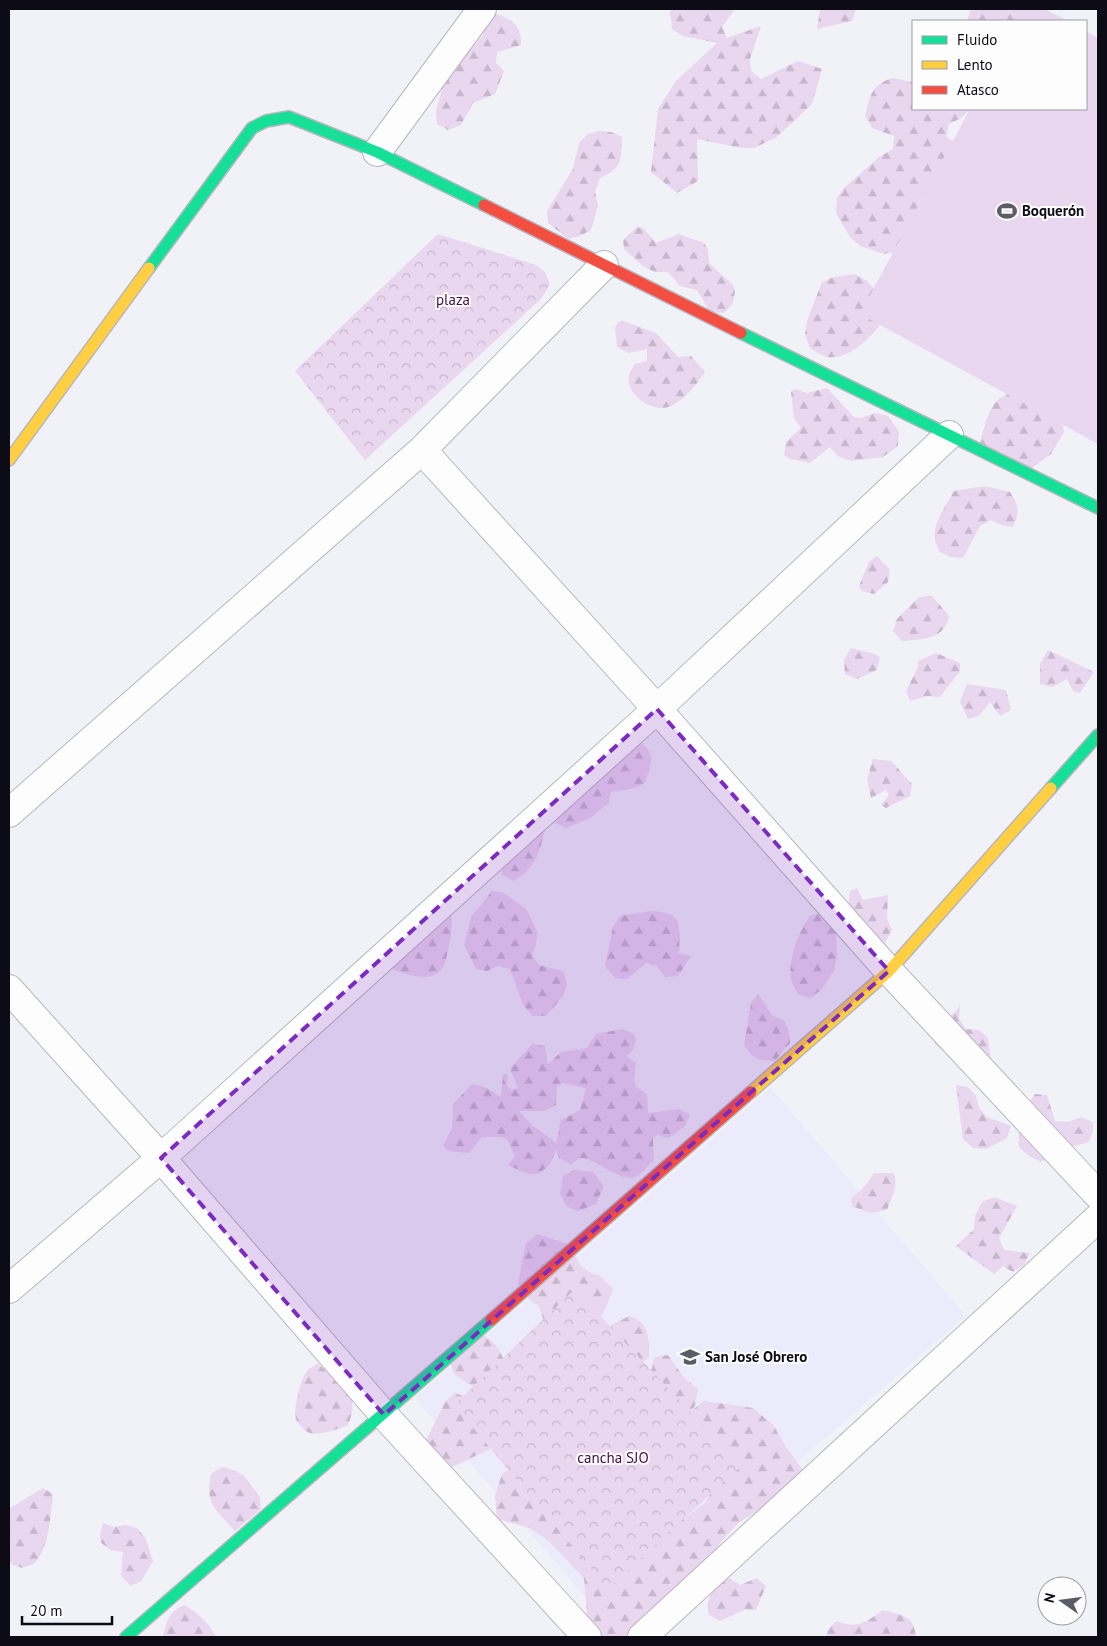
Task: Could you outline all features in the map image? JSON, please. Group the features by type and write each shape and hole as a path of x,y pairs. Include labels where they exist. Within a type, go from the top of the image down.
{"street":[{"path":"377,152 482,9"},
{"path":"9,460 252,128 266,121 289,117 377,152 1098,508"},
{"path":"9,812 422,450 604,265"},
{"path":"9,1289 161,1158 657,709 949,435"},
{"path":"422,450 657,709 890,971 1098,1195"},
{"path":"126,1637 384,1415 890,971 1098,735"},
{"path":"9,989 161,1158 384,1415 587,1637"},
{"path":"642,1637 1098,1218"}],"highlighted area":[{"path":"657,709 889,971 384,1415 161,1158"}],"shaded area":[{"name":"San José Obrero","path":"771,1088 966,1316 609,1625 415,1398"}],"green space":[{"path":"672,9 735,9 722,27 727,38 761,26 750,59 751,71 761,79 798,61 822,69 812,104 777,137 754,148 742,148 697,139 698,181 677,193 651,172 658,109 676,81 717,43 683,36 672,29 671,16 669,14"},
{"path":"820,9 856,9 852,21 817,29"},
{"path":"971,9 1039,9 1028,20 967,20"},
{"path":"1024,9 1045,9 1066,20 1018,20"},
{"path":"491,13 509,19 514,23 521,38 521,45 497,52 496,63 504,71 495,94 473,103 461,125 448,130 437,124 436,111 450,60 473,47 483,35 482,22"},
{"name":"Boquerón","path":"1087,32 1098,38 1098,444 860,314 969,110 1087,110"},
{"path":"892,78 912,82 912,110 970,110 961,118 949,124 946,137 968,150 924,246 884,254 860,246 850,237 836,213 837,198 844,188 879,157 893,149 894,136 872,128 865,116 872,92 879,84"},
{"path":"599,131 611,132 622,137 619,162 617,167 600,178 595,192 598,205 591,230 580,236 568,239 548,223 547,211 573,169 579,143 588,134"},
{"path":"637,227 643,228 656,243 679,234 704,243 708,249 709,263 733,285 735,291 733,303 724,313 710,312 697,290 680,286 668,272 655,272 643,266 624,249 623,240"},
{"name":"plaza","path":"438,234 536,265 545,272 550,284 541,299 365,460 295,371"},
{"path":"854,274 873,287 878,299 882,322 859,346 843,355 828,357 810,348 805,335 807,321 822,282 834,277"},
{"path":"623,321 656,333 678,357 691,356 705,372 684,398 673,405 661,408 647,404 635,395 631,389 629,375 635,364 647,361 647,349 629,353 617,347 615,328 618,322"},
{"path":"827,388 854,417 861,418 875,413 888,416 899,432 898,446 883,457 851,461 838,456 830,447 810,463 790,459 784,455 786,442 801,428 794,418 791,392 795,389 807,393"},
{"path":"1013,392 1060,408 1064,432 1051,454 1029,470 979,448 989,413 997,401"},
{"path":"985,486 1010,492 1018,509 1013,527 991,520 980,526 963,558 950,557 939,551 935,540 936,527 954,491"},
{"path":"877,556 890,570 888,582 874,594 862,591 859,586 869,562"},
{"path":"932,596 949,616 943,630 925,639 902,641 893,631 897,619 919,597"},
{"path":"851,648 875,654 880,658 877,670 857,679 845,674 844,660"},
{"path":"1048,650 1094,672 1080,693 1073,691 1067,679 1052,687 1040,684 1040,664"},
{"path":"936,653 960,663 960,671 940,697 927,696 910,701 906,691 918,667 918,661"},
{"path":"967,684 1006,690 1011,710 1000,716 990,702 979,716 968,719 960,702"},
{"path":"637,739 648,749 651,758 650,769 645,783 635,788 611,792 609,803 590,818 566,828 555,823 555,797"},
{"path":"873,759 891,761 912,784 910,796 886,808 881,805 889,795 886,790 871,798 867,779"},
{"path":"545,828 539,852 527,870 514,881 502,875 501,861"},
{"path":"857,888 863,900 888,895 887,919 892,930 880,952 847,916 850,891"},
{"path":"492,891 504,893 527,910 537,932 536,945 532,956 539,965 563,971 567,985 563,996 546,1016 533,1016 523,1005 510,969 498,966 487,971 476,969 464,945 471,917"},
{"path":"426,906 451,911 451,935 442,969 434,975 419,977 381,965 402,934 415,909"},
{"path":"651,911 669,914 675,918 678,923 680,936 679,953 691,956 678,976 665,977 657,966 646,963 627,979 615,978 605,966 613,927 620,916"},
{"path":"823,913 836,932 837,956 834,971 821,990 810,998 798,994 793,985 791,963 795,946 807,921 811,915"},
{"path":"758,994 773,1016 784,1020 789,1031 790,1043 775,1061 756,1058 744,1045 751,1003"},
{"path":"960,1006 959,1019 966,1029 979,1030 988,1038 991,1062 954,1060 935,1044 930,1020 944,1023"},
{"path":"622,1029 634,1034 636,1039 632,1052 626,1056 636,1063 634,1081 636,1087 647,1094 648,1113 679,1109 690,1115 685,1126 669,1138 657,1135 653,1139 654,1160 637,1176 631,1178 624,1177 592,1161 581,1158 571,1164 559,1158 556,1148 551,1162 541,1172 531,1174 522,1172 508,1165 515,1156 507,1139 501,1137 482,1137 469,1153 448,1151 443,1146 452,1129 453,1104 472,1084 485,1087 501,1097 503,1074 508,1074 507,1086 512,1090 518,1088 510,1069 532,1044 545,1046 548,1064 561,1052 587,1048 596,1034","holes":["563,1083 586,1088 580,1110 561,1120 556,1145 553,1140 533,1126 519,1111 544,1111 556,1105 557,1086"]},
{"path":"956,1085 968,1087 976,1096 979,1108 987,1117 1011,1126 1007,1138 986,1149 973,1148 963,1139"},
{"path":"1035,1094 1047,1095 1055,1121 1068,1122 1082,1117 1093,1123 1093,1131 1089,1142 1064,1149 1041,1162 1029,1156 1019,1147 1019,1132 1024,1113"},
{"path":"574,1170 593,1172 604,1186 596,1204 578,1211 566,1206 560,1194 563,1176"},
{"path":"874,1173 893,1173 896,1182 887,1210 870,1213 852,1206 851,1199 865,1186"},
{"path":"994,1197 1017,1206 999,1238 1004,1250 1030,1253 1024,1265 1013,1272 1003,1266 994,1274 956,1246 974,1229 975,1216 982,1202"},
{"path":"537,1234 568,1244 581,1266 592,1274 599,1275 613,1289 603,1314 593,1322 547,1330 539,1306 529,1299 518,1283 526,1243"},
{"name":"cancha SJO","path":"575,1289 741,1466 608,1589 454,1405"},
{"path":"629,1316 636,1318 644,1326 649,1343 649,1356 636,1370 599,1332"},
{"path":"476,1329 496,1345 509,1368 476,1389 454,1374 450,1362"},
{"path":"668,1355 684,1378 698,1389 695,1406 690,1412 704,1401 753,1408 774,1426 802,1469 787,1491 737,1524 721,1542 705,1565 634,1637 604,1637 588,1625 584,1578 550,1542 530,1528 497,1519 495,1496 502,1474 525,1462 662,1531 685,1518 705,1503 718,1481 650,1374 655,1357"},
{"path":"318,1363 346,1389 352,1404 352,1413 348,1425 329,1432 314,1434 302,1428 295,1415 300,1386 305,1374"},
{"path":"455,1393 466,1397 489,1436 490,1449 444,1471 425,1443 445,1402"},
{"path":"222,1467 234,1470 244,1476 260,1497 261,1509 235,1531 218,1512 209,1493 211,1474"},
{"path":"43,1488 53,1494 47,1539 36,1562 22,1568 11,1564 9,1558 9,1509"},
{"path":"103,1523 114,1527 126,1525 137,1528 145,1537 153,1561 141,1581 131,1586 121,1576 123,1552 111,1550 101,1543 100,1535"},
{"path":"729,1578 740,1585 757,1578 766,1586 756,1610 744,1610 720,1621 709,1615 709,1598 715,1589"},
{"path":"184,1605 202,1618 216,1637 163,1637 171,1614"},
{"path":"883,1610 906,1617 913,1624 916,1637 826,1637 828,1630 836,1621 851,1624 861,1623"}],"traffic: fast":[{"path":"149,268 252,128 266,121 289,117 377,152 484,205"},
{"path":"741,333 1098,508"},
{"path":"1051,788 1098,735"},
{"path":"126,1637 491,1320"}],"traffic: slow":[{"path":"9,460 149,268"},
{"path":"751,1092 889,971 1051,788"}],"traffic: jam":[{"path":"484,205 741,333"},
{"path":"491,1320 751,1092"}],"place":[{"name":"Boquerón","path":"1007,211"},
{"name":"San José Obrero","path":"690,1357"}]}
